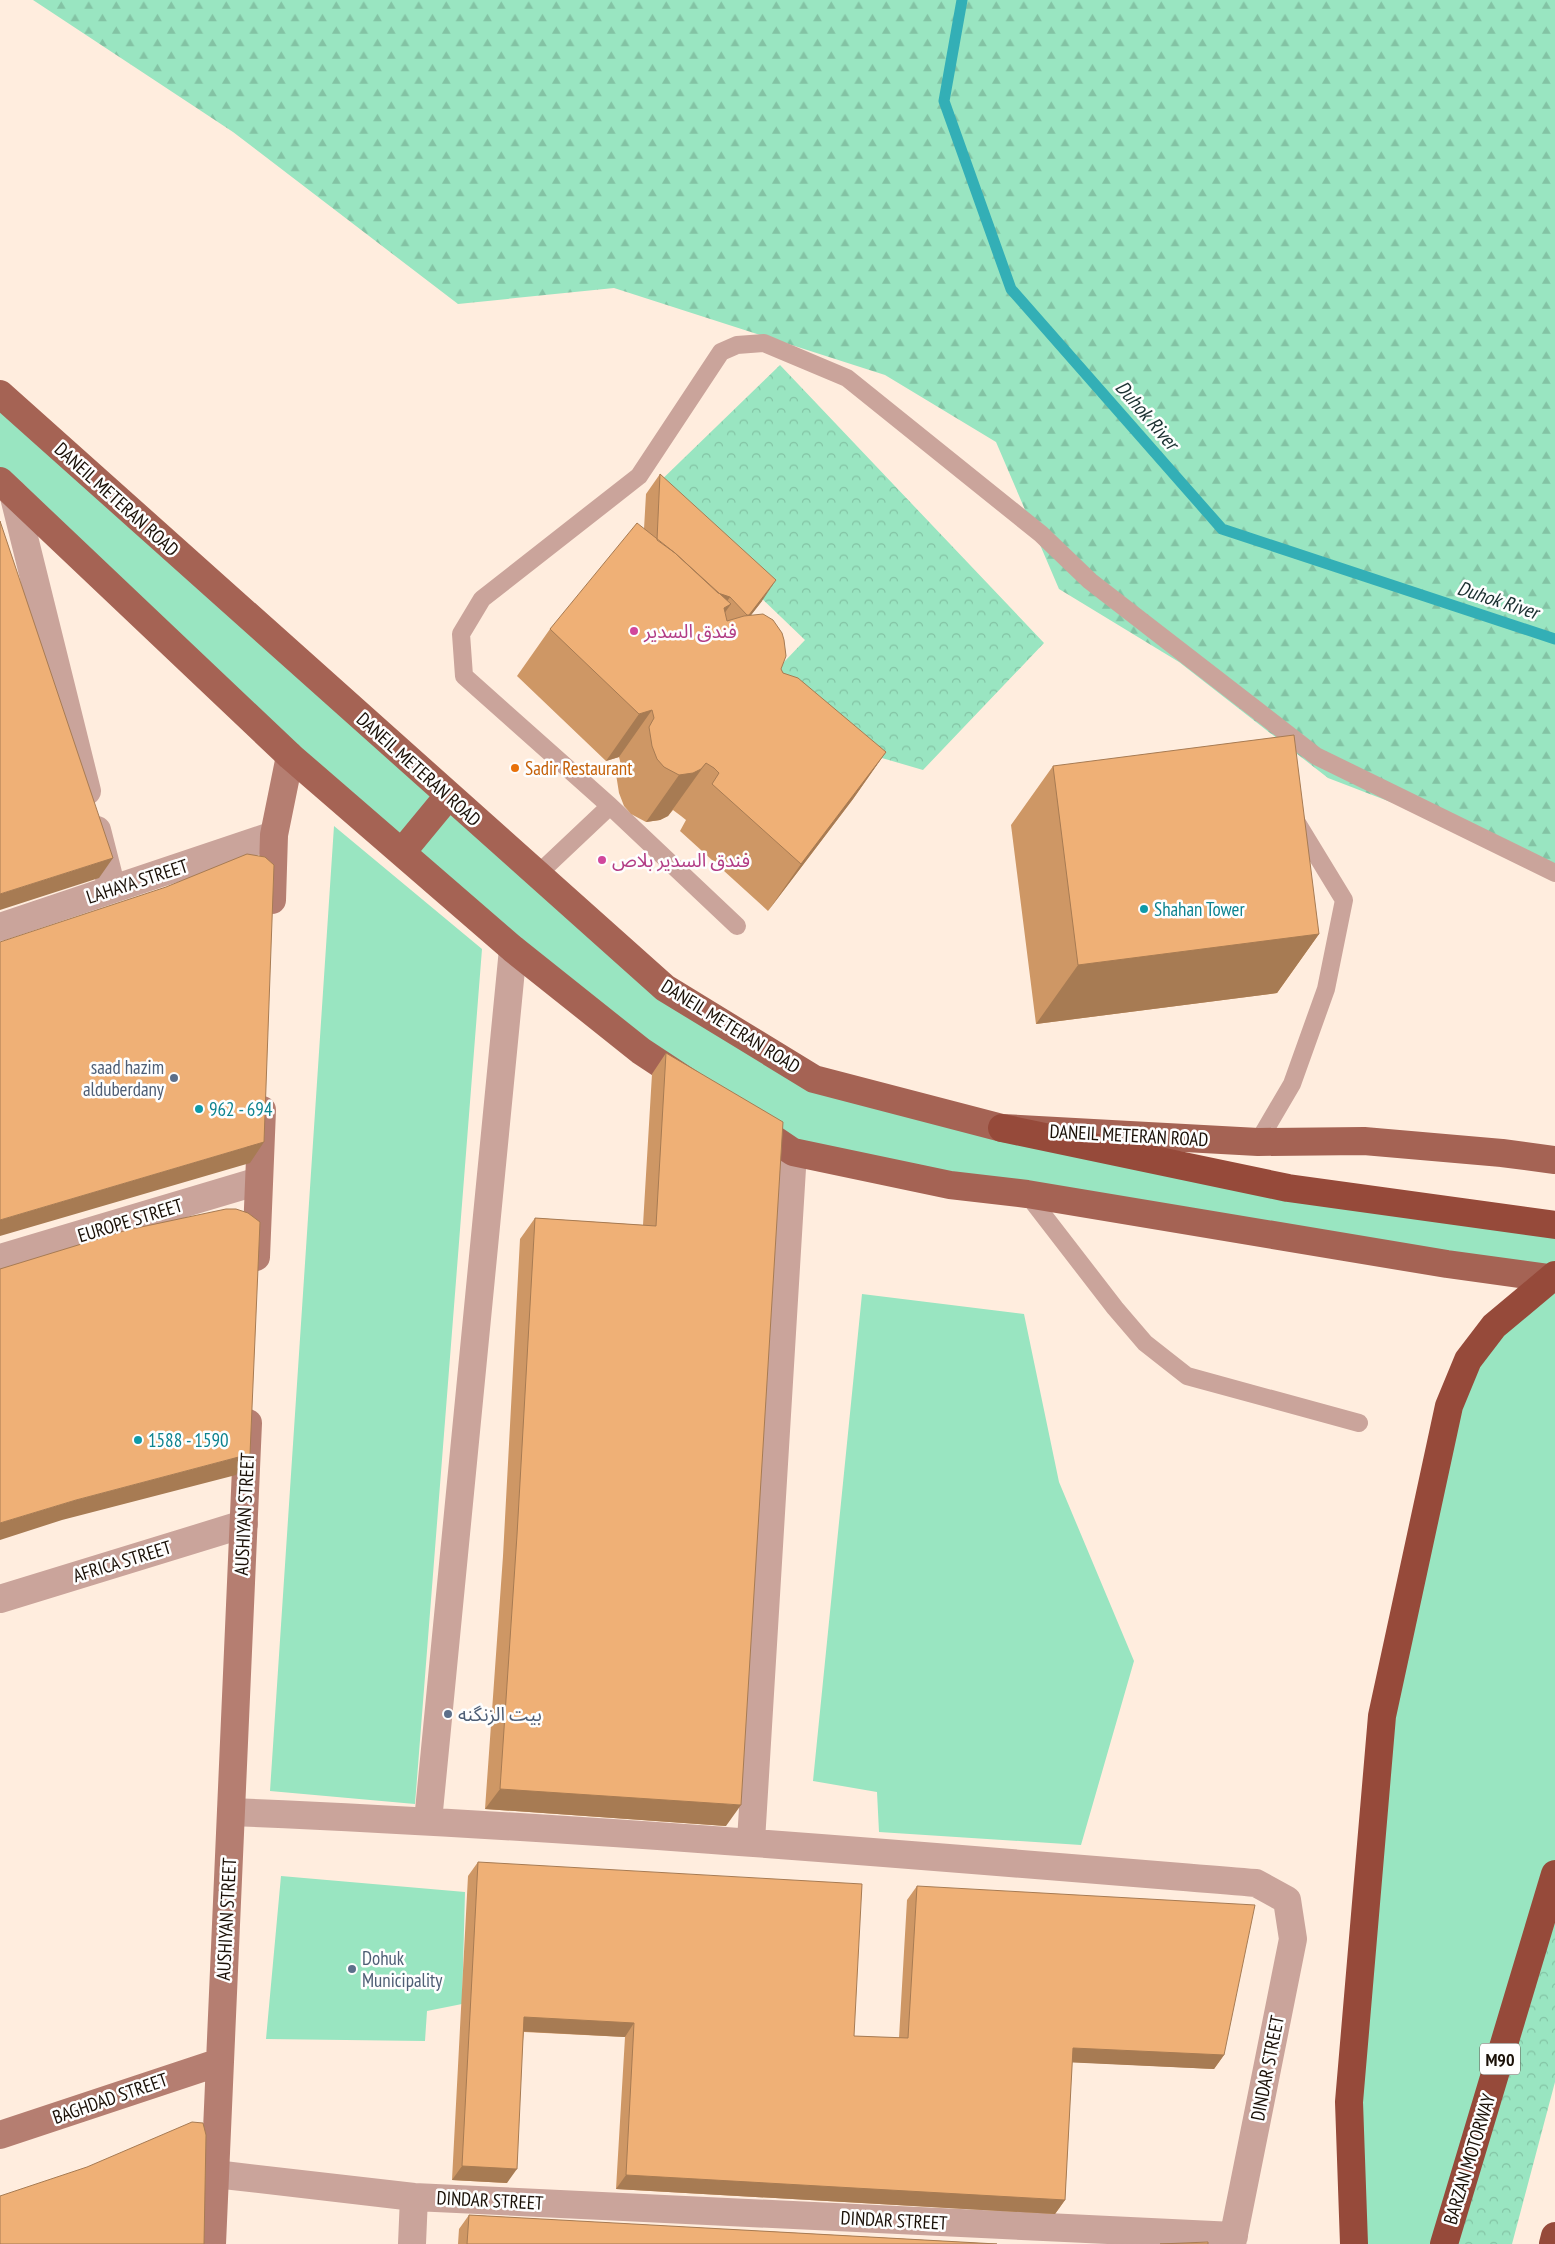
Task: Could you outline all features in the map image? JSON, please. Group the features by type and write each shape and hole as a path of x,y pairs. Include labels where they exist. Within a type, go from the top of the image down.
{"highway":[{"path":"1002,1128 1288,1188 1555,1225"},
{"path":"1354,2244 1350,2102 1382,1716 1449,1406 1468,1360 1494,1326 1555,1277"},
{"name":"BARZAN MOTORWAY","path":"1444,2244 1555,1874"},
{"path":"1552,2244 1555,2236"}],"main road":[{"name":"DANEIL METERAN ROAD","path":"0,394 665,988 814,1079 1002,1128 1258,1142 1364,1141 1502,1153 1555,1160"},
{"path":"7,487 290,756 513,949 641,1051 793,1152 950,1186 1027,1194 1448,1264 1555,1277"},
{"path":"402,852 450,796"}],"street":[{"path":"7,487 112,889"},
{"path":"270,924 274,835 290,756"},
{"name":"LAHAYA STREET","path":"0,927 274,835"},
{"path":"428,1820 513,949"},
{"path":"255,1279 263,1082"},
{"path":"231,1812 428,1820 751,1842 793,1152"},
{"name":"EUROPE STREET","path":"0,1258 259,1181"},
{"name":"AUSHIYAN STREET","path":"212,2244 250,1397"},
{"name":"AFRICA STREET","path":"0,1599 244,1524"},
{"name":"DINDAR STREET","path":"215,2174 414,2196 1233,2240 1293,1939 1287,1900 1256,1883 751,1842"},
{"name":"BAGHDAD STREET","path":"0,2135 220,2062"},
{"path":"412,2244 414,2196"}],"lane":[{"path":"737,926 610,806 464,676 462,634 482,598 639,476 721,352 737,345 764,343 848,378 1041,534 1090,581 1316,756 1555,873"},
{"path":"538,874 610,806"},
{"path":"1258,1142 1292,1084 1326,989 1344,900 1298,822 1285,809"},
{"path":"1027,1194 1115,1308 1145,1343 1187,1376 1359,1423"}],"green space":[{"path":"33,0 1555,0 1555,865 1328,778 1179,662 1059,589 996,442 885,375 614,288 458,304 233,132"},
{"path":"780,365 1044,643 923,770 834,744 764,683 805,640 650,491"},
{"path":"0,402 658,985 817,1084 1555,1230 1555,1269 1455,1260 794,1145 715,1093 482,916 0,475"},
{"path":"334,826 482,949 415,1804 270,1791"},
{"path":"1555,1291 1555,1874 1444,2244 1354,2244 1382,1716 1468,1360"},
{"path":"862,1294 1024,1314 1059,1482 1134,1661 1081,1845 879,1832 877,1792 813,1781"},
{"path":"281,1876 465,1892 462,2004 427,2011 425,2041 266,2039"},
{"path":"1555,1906 1555,2082 1512,2244 1458,2244"}],"building":[{"path":"660,474 776,580 749,615 730,597 718,593 675,553 657,540"},
{"path":"0,521 113,858 0,894"},
{"path":"637,523 675,553 731,604 724,608 727,621 744,616 763,614 773,620 782,633 784,640 786,656 781,669 783,673 798,678 886,752 801,864 712,784 719,773 714,768 706,763 701,769 693,773 679,775 664,767 657,759 652,746 649,727 654,718 652,710 639,714 550,629"},
{"path":"1294,735 1319,934 1078,965 1053,766"},
{"path":"247,854 265,857 274,865 264,1142 0,1220 0,942 166,887"},
{"path":"666,1053 783,1122 741,1805 500,1789 535,1218 656,1226"},
{"path":"226,1209 236,1209 248,1213 260,1222 250,1454 76,1500 0,1523 0,1269 127,1230"},
{"path":"478,1862 862,1884 854,2036 908,2038 917,1886 1255,1905 1224,2055 1073,2048 1065,2200 626,2175 634,2023 524,2017 517,2169 462,2166"},
{"path":"192,2122 203,2123 206,2135 204,2244 0,2244 0,2196 87,2167"},
{"path":"469,2215 997,2244 467,2244"},
{"path":"1208,2242 1208,2244 1160,2244"}],"waterway":[{"name":"Duhok River","path":"962,0 944,101 1011,289 1222,529 1555,639"}],"place":[{"name":"فندق السدير","path":"634,631"},
{"name":"Sadir Restaurant","path":"515,768"},
{"name":"فندق السدير بلاص","path":"602,860"},
{"name":"Shahan Tower","path":"1144,909"},
{"name":"saad hazim alduberdany","path":"174,1078"},
{"name":"962 - 694","path":"199,1109"},
{"name":"1588 - 1590","path":"138,1440"},
{"name":"بيت الزنگنه","path":"448,1714"},
{"name":"Dohuk Municipality","path":"352,1969"}]}
